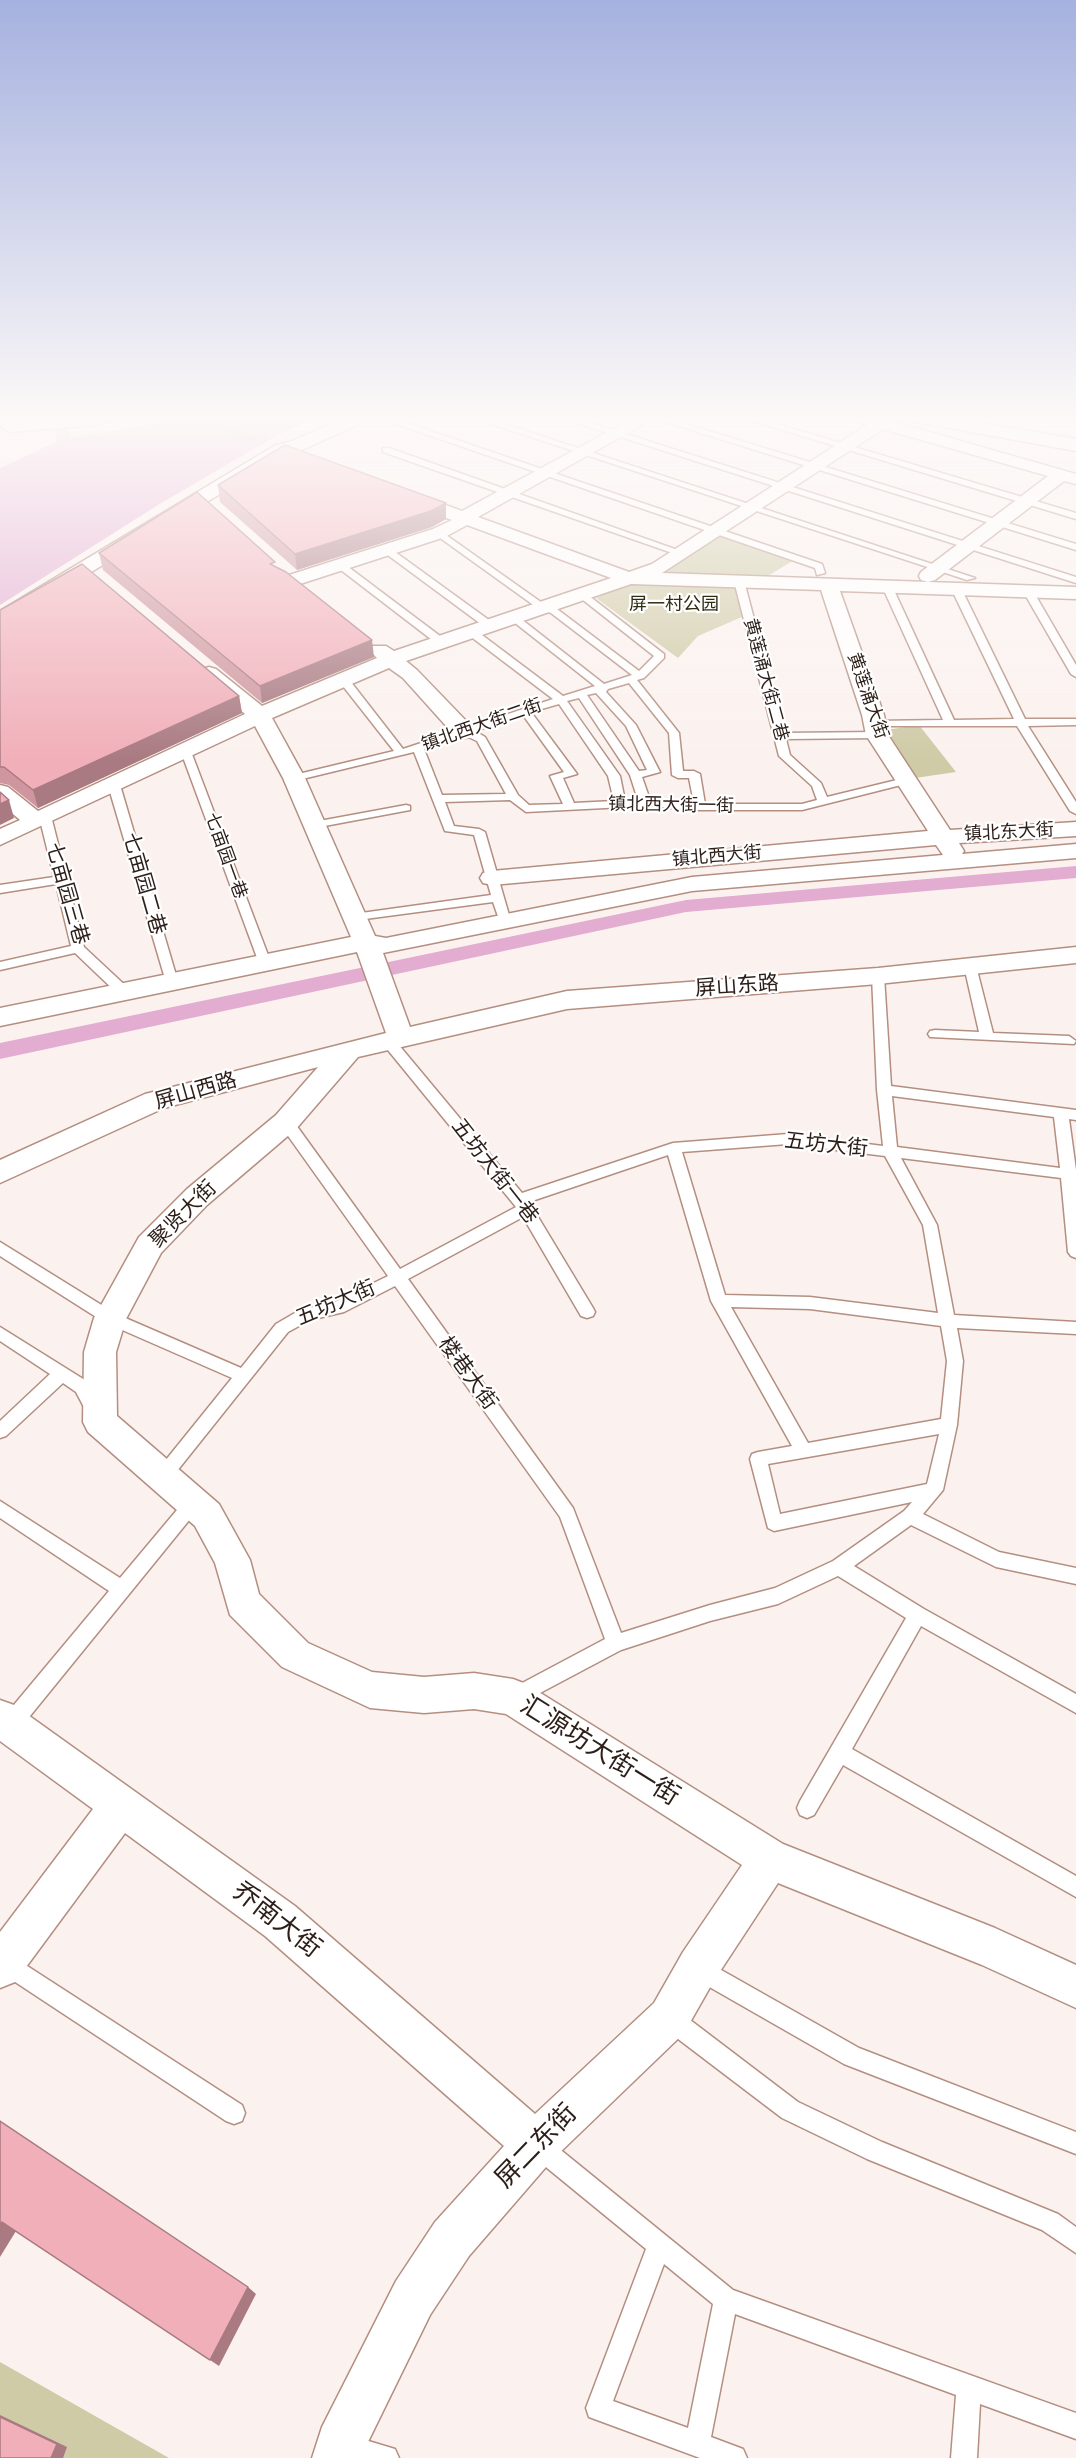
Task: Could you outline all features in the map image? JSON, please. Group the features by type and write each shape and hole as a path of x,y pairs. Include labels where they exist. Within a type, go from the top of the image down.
{"street":[{"path":"0,620 147,530"},
{"path":"292,580 388,551 446,530"},
{"path":"496,530 629,578 739,581 932,573 963,583 1028,591 1076,593"},
{"path":"932,573 989,530"},
{"path":"0,838 185,749 391,660 658,567 715,531"},
{"path":"276,565 310,595"},
{"path":"658,567 824,578 887,586 1076,581"},
{"path":"85,568 102,583"},
{"name":"黄莲涌大街","path":"824,578 876,730 905,781 959,861"},
{"path":"364,638 410,674 464,732"},
{"path":"190,657 260,715 294,778 387,997 395,1040"},
{"path":"0,792 40,818"},
{"name":"镇北东大街","path":"942,837 1076,829"},
{"name":"镇北西大街","path":"495,888 942,837"},
{"path":"0,1017 265,963 368,950 692,884 1076,851"},
{"name":"屏山东路","path":"395,1040 567,1000 878,976 1076,955"},
{"name":"屏山西路","path":"0,1172 155,1101 395,1040"},
{"name":"聚贤大街","path":"100,1422 100,1352 110,1318 150,1245 197,1197 286,1122 349,1050"},
{"name":"汇源坊大街一街","path":"100,1422 207,1515 232,1560 243,1603 295,1655 370,1690 424,1695 474,1691 513,1698 770,1859 995,1949 1076,1987"},
{"name":"乔南大街","path":"5,1721 280,1921 536,2144"},
{"path":"2,1964 120,1806"},
{"name":"屏二东街","path":"339,2452 413,2298 452,2239 536,2144 669,2018 698,1967 770,1859"}],"lane":[{"path":"613,530 681,553"},
{"path":"711,530 819,566 824,578"},
{"path":"811,530 932,573"},
{"path":"919,530 1076,581"},
{"path":"1020,530 1076,547"},
{"path":"439,533 542,607 554,611 636,677 674,734 678,774 694,774 700,807"},
{"path":"388,551 561,700 614,776 620,805"},
{"path":"340,565 441,641"},
{"name":"黄莲涌大街二巷","path":"739,581 785,756 817,785 823,801"},
{"path":"963,583 1021,723 1076,811"},
{"path":"887,586 950,723"},
{"path":"1028,591 1076,674"},
{"name":"镇北西大街二街","path":"294,778 401,753 525,711 636,677 660,656 580,594"},
{"path":"513,617 603,688 601,692 631,725 654,772 636,775"},
{"path":"343,680 401,753"},
{"path":"581,694 636,775 645,803"},
{"path":"525,711 571,774 556,776 570,807"},
{"path":"780,736 950,723 1076,722"},
{"path":"464,732 481,739 513,797"},
{"path":"418,747 449,829 479,832 505,922"},
{"name":"七亩园一巷","path":"185,749 265,963"},
{"name":"镇北西大街一街","path":"438,799 513,797 526,809 645,803 700,807 802,807 905,781"},
{"name":"七亩园二巷","path":"114,785 172,982"},
{"path":"314,825 406,808"},
{"name":"七亩园三巷","path":"40,818 60,880 78,948 123,991"},
{"path":"0,889 60,880"},
{"name":"镇北西大街","path":"354,918 495,888"},
{"path":"0,966 78,948"},
{"path":"970,966 987,1037"},
{"path":"513,1698 616,1643 710,1613 778,1596 839,1567 910,1516 934,1490 949,1425 955,1361 930,1225 891,1154 884,1090 878,976"},
{"path":"935,1034 1069,1041"},
{"name":"五坊大街一巷","path":"395,1040 522,1204 587,1312"},
{"path":"884,1090 1069,1114 1076,1252"},
{"name":"楼巷大街","path":"286,1122 567,1513 616,1643"},
{"name":"五坊大街","path":"162,1476 282,1328 306,1314 338,1308 397,1277 522,1204 672,1148 788,1139 891,1154 1072,1175"},
{"path":"672,1148 719,1301 803,1450"},
{"path":"0,1248 110,1318 243,1376"},
{"path":"719,1301 810,1303 948,1321 1076,1328"},
{"name":"汇源坊大街一街","path":"0,1333 82,1388 100,1422"},
{"path":"0,1431 61,1374"},
{"path":"934,1490 774,1523 758,1459 949,1425"},
{"path":"5,1721 122,1589 194,1503"},
{"path":"0,1509 122,1589"},
{"path":"910,1516 996,1559 1076,1576"},
{"path":"839,1567 918,1615 1076,1704"},
{"path":"807,1808 918,1615"},
{"path":"839,1752 1076,1887"},
{"path":"2,1964 234,2113"},
{"path":"698,1967 852,2056 1076,2143"},
{"path":"669,2018 790,2110 875,2151 1050,2222 1076,2241"},
{"path":"536,2144 726,2299 1076,2426"},
{"path":"659,2246 598,2408 734,2458"},
{"path":"696,2444 726,2299"},
{"path":"964,2458 969,2387"},
{"path":"339,2452 386,2458"}],"green space":[{"name":"屏一村公园","path":"718,536 794,560 740,593 744,616 698,636 678,658 596,598 694,552"},
{"path":"919,725 956,772 915,778 879,731"},
{"path":"0,2362 169,2458 0,2458"}],"shaded area":[{"path":"0,530 119,530 0,605"}],"building":[{"path":"136,530 239,530 275,562 270,564 286,572 372,640 260,686 99,553"},
{"path":"268,530 372,530 295,554"},
{"path":"82,564 239,696 33,790 4,767 0,767 0,610"},
{"path":"0,792 9,800 0,804"},
{"path":"0,2121 248,2287 210,2360 2,2222 0,2224"},
{"path":"0,2417 57,2444 51,2458 0,2458"}],"waterway":[{"path":"0,1051 686,906 1076,872"}]}
